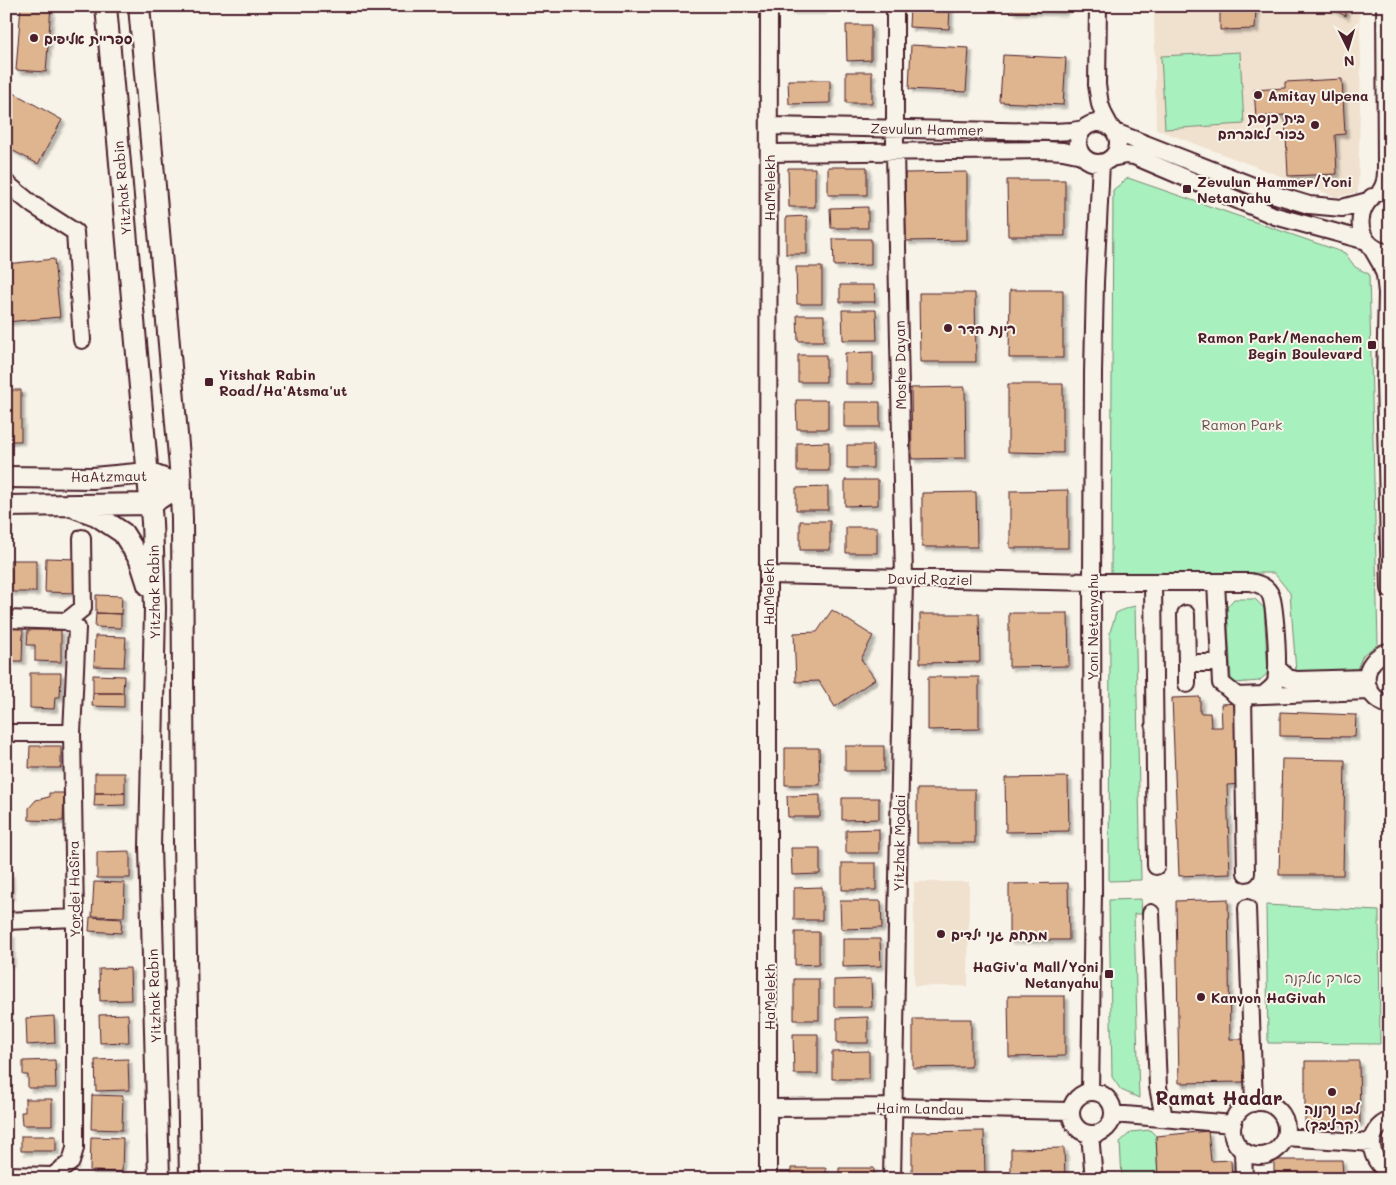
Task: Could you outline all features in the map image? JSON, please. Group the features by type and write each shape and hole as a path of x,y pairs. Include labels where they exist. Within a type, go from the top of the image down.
{"main road":[{"name":"Yitzhak Rabin","path":"106,6 151,504 155,608 150,847 159,1179"},
{"name":"Yitzhak Rabin","path":"139,6 180,468 190,1179"},
{"path":"93,478 124,467 138,448 141,402"},
{"name":"HaAtzmaut","path":"6,477 93,478 148,473 180,485"},
{"name":"HaAtzmaut","path":"6,506 151,504 180,485"},
{"path":"68,505 96,515 123,533 140,560 155,608"}],"street":[{"name":"HaMelekh","path":"768,1179 769,6"},
{"name":"Moshe Dayan","path":"896,6 895,152 904,578"},
{"path":"1098,6 1097,85 1100,104 1118,143 1115,153 1106,160"},
{"path":"1385,6 1386,167 1384,187 1362,211 1360,221 1362,232 1381,264 1385,275 1387,293 1385,382 1390,589"},
{"path":"1086,127 1097,85"},
{"path":"1379,194 1342,208 1309,205 1276,195 1113,130 1100,123 1094,123 1086,127 1080,134 1078,144 1082,155 1087,160 1094,162 1126,155 1134,156 1274,216 1369,243 1377,250 1390,253"},
{"name":"Zevulun Hammer","path":"770,126 1053,132 1072,131 1086,127"},
{"name":"Zevulun Hammer","path":"769,153 1046,150 1082,155"},
{"name":"Yoni Netanyahu","path":"1090,1092 1093,892 1092,582 1095,282 1106,160"},
{"path":"6,183 33,205 75,232 82,340"},
{"path":"6,619 67,621 83,608 82,538"},
{"name":"David Raziel","path":"768,575 1092,582 1250,582 1262,584 1271,595 1277,668"},
{"name":"Yitzhak Modai","path":"892,1179 904,578"},
{"path":"1153,582 1156,866"},
{"path":"1216,582 1221,683 1237,696 1368,685"},
{"path":"1186,614 1187,684"},
{"name":"Yordei HaSira","path":"6,1175 53,1176 71,1162 75,1148 75,918 72,733 77,628 67,621"},
{"path":"1390,651 1376,657 1368,670 1368,685 1375,699 1390,706"},
{"path":"1187,663 1220,663"},
{"path":"1277,668 1288,678 1297,680 1368,685"},
{"path":"1263,695 1275,684 1277,668"},
{"path":"1243,696 1246,873"},
{"path":"6,733 72,733"},
{"path":"1247,908 1254,1103"},
{"path":"1151,913 1158,1087 1164,1118"},
{"path":"6,921 75,918"},
{"path":"1090,1092 1097,1093 1109,1100 1113,1114 1109,1125 1104,1130 1090,1134 1080,1130 1075,1125 1071,1111 1077,1098 1090,1092"},
{"path":"1254,1103 1272,1105 1284,1119 1286,1128 1285,1137 1275,1151 1259,1156 1243,1151 1234,1139 1232,1131 1235,1116 1247,1105 1254,1103"},
{"name":"Haim Landau","path":"769,1108 893,1107 1071,1111"},
{"path":"1113,1114 1233,1124"},
{"path":"1390,1120 1379,1128 1374,1135 1372,1143 1372,1152 1376,1161 1381,1168 1390,1173"},
{"path":"1090,1134 1094,1179"},
{"path":"1285,1137 1372,1143"},
{"path":"1243,1151 1244,1179"}],"shaded area":[{"name":"Amitay Ulpena","path":"1154,6 1359,6 1361,61 1358,192 1336,197 1156,129"},
{"name":"מתחם גני ילדים","path":"914,882 969,882 968,986 914,986"}],"green space":[{"path":"1240,52 1244,124 1165,129 1161,56"},
{"name":"Ramon Park","path":"1128,178 1345,253 1355,267 1369,274 1378,644 1363,655 1357,669 1296,672 1290,593 1274,573 1111,573 1113,190"},
{"path":"1234,599 1255,599 1264,608 1268,673 1259,681 1235,683 1231,679 1227,607"},
{"path":"1135,606 1141,880 1109,881 1110,632 1116,613"},
{"path":"1141,899 1142,914 1134,914 1139,1098 1121,1090 1112,1077 1109,900"},
{"name":"פארק אלקנה","path":"1266,905 1379,911 1380,1044 1268,1043"},
{"path":"1150,1130 1156,1136 1158,1179 1122,1179 1120,1142 1131,1132"}],"building":[{"name":"ספריית אליפים","path":"21,6 51,6 46,72 16,70"},
{"path":"788,6 823,6 823,10 788,10"},
{"path":"844,6 872,6 872,8 844,8"},
{"path":"910,6 950,6 949,29 909,27"},
{"path":"1012,6 1064,6 1064,12 1012,11"},
{"path":"1220,6 1256,6 1255,29 1220,30"},
{"path":"1326,6 1345,6 1346,16"},
{"path":"846,25 871,25 871,60 847,61"},
{"path":"911,45 969,48 966,92 909,89"},
{"path":"1003,55 1066,58 1063,105 1000,102"},
{"path":"846,72 872,72 872,103 846,103"},
{"name":"בית כנסת זכור לאברהם","path":"1342,79 1345,134 1335,135 1337,174 1288,176 1285,115 1256,117 1254,90 1285,88 1285,82"},
{"path":"788,80 830,80 830,103 789,104"},
{"path":"14,93 62,120 38,164 6,147 6,107"},
{"path":"828,167 867,167 867,195 828,195"},
{"path":"788,168 815,168 815,207 789,207"},
{"path":"967,172 967,240 906,241 905,173"},
{"path":"1007,180 1065,180 1065,236 1008,236"},
{"path":"868,207 868,228 831,228 830,208"},
{"path":"807,216 807,254 786,254 786,217"},
{"path":"833,239 871,239 871,265 834,266"},
{"path":"54,259 60,317 6,322 6,264"},
{"path":"796,267 822,267 822,304 797,304"},
{"path":"840,285 874,285 875,302 840,302"},
{"path":"1010,290 1063,290 1063,358 1009,358"},
{"name":"רינת הדר","path":"919,293 975,293 976,362 920,362"},
{"path":"842,310 876,310 877,340 843,340"},
{"path":"797,315 824,315 824,341 798,341"},
{"path":"873,352 873,384 845,384 845,353"},
{"path":"798,355 826,355 826,382 798,382"},
{"path":"1008,384 1063,384 1063,453 1008,452"},
{"path":"965,387 966,458 912,459 911,388"},
{"path":"6,390 21,390 21,441 6,441"},
{"path":"796,400 828,400 828,429 797,429"},
{"path":"844,402 880,402 880,427 844,427"},
{"path":"829,442 829,471 797,471 797,443"},
{"path":"847,445 873,445 873,468 847,468"},
{"path":"845,480 878,480 878,505 845,506"},
{"path":"828,487 828,510 796,510 796,488"},
{"path":"1068,490 1068,548 1010,548 1010,491"},
{"path":"976,492 977,547 922,547 922,493"},
{"path":"800,521 830,521 830,550 800,550"},
{"path":"846,527 877,527 877,553 846,553"},
{"path":"46,558 78,559 77,593 45,592"},
{"path":"10,560 36,560 36,592 10,592"},
{"path":"96,595 122,596 121,614 96,613"},
{"path":"832,610 873,636 861,659 875,679 835,707 819,681 796,682 794,633 817,632"},
{"path":"96,613 121,614 121,628 95,627"},
{"path":"1009,613 1068,613 1069,666 1009,667"},
{"path":"920,614 979,614 980,662 920,663"},
{"path":"6,627 23,628 22,661 6,661"},
{"path":"28,630 61,630 61,662 35,661 35,645 27,645"},
{"path":"95,636 126,637 124,667 94,666"},
{"path":"30,673 61,673 60,697 55,697 54,709 30,708"},
{"path":"93,675 124,676 123,693 93,693"},
{"path":"928,677 979,677 979,729 928,730"},
{"path":"93,693 124,693 124,707 92,706"},
{"path":"1200,697 1200,713 1210,713 1211,727 1222,727 1221,704 1238,703 1241,784 1227,785 1230,874 1179,876 1172,698"},
{"path":"1280,712 1356,715 1355,737 1280,736"},
{"path":"30,746 61,746 61,768 29,768"},
{"path":"845,746 884,746 884,771 845,771"},
{"path":"785,748 819,748 820,785 785,785"},
{"path":"1282,759 1345,760 1343,875 1279,875"},
{"path":"95,773 125,773 125,793 95,793"},
{"path":"1068,777 1069,831 1006,832 1005,778"},
{"path":"917,789 975,789 975,843 917,843"},
{"path":"49,793 64,793 63,821 29,820 29,808 36,800 49,797"},
{"path":"95,793 125,793 125,805 94,806"},
{"path":"820,795 820,817 788,817 787,796"},
{"path":"842,798 879,798 879,819 842,820"},
{"path":"879,829 879,853 846,853 846,830"},
{"path":"791,848 820,848 820,874 792,875"},
{"path":"130,851 130,878 97,878 97,852"},
{"path":"842,863 876,863 876,890 842,890"},
{"path":"6,873 10,873 11,896 6,896"},
{"path":"94,882 125,883 124,917 92,916"},
{"path":"1068,883 1069,940 1009,940 1009,884"},
{"path":"822,887 822,920 794,920 794,888"},
{"path":"1228,899 1230,1039 1243,1039 1244,1082 1179,1083 1176,901"},
{"path":"840,901 881,901 882,928 841,929"},
{"path":"90,917 122,919 121,933 89,931"},
{"path":"795,932 819,932 819,964 795,965"},
{"path":"6,934 11,934 11,963 6,963"},
{"path":"843,939 880,939 881,966 843,967"},
{"path":"130,968 131,1000 100,1001 99,969"},
{"path":"794,979 819,979 819,1020 794,1020"},
{"path":"871,979 872,1007 834,1007 834,980"},
{"path":"1008,996 1065,996 1065,1056 1009,1057"},
{"path":"128,1014 129,1042 100,1043 99,1015"},
{"path":"54,1016 55,1043 27,1045 26,1018"},
{"path":"868,1017 868,1043 837,1043 837,1018"},
{"path":"913,1019 971,1019 971,1067 913,1068"},
{"path":"793,1034 818,1034 818,1074 794,1074"},
{"path":"869,1051 869,1079 832,1079 832,1052"},
{"path":"128,1059 129,1090 96,1091 95,1060"},
{"path":"55,1060 56,1088 28,1088 28,1075 23,1075 23,1061"},
{"name":"לכו נרננה (קרליבך)","path":"1305,1061 1359,1061 1360,1123 1305,1124"},
{"path":"92,1095 123,1096 122,1130 91,1129"},
{"path":"25,1099 52,1099 52,1125 22,1125 21,1112 25,1112"},
{"path":"984,1131 985,1173 912,1174 912,1132"},
{"path":"1208,1131 1211,1161 1231,1160 1232,1179 1158,1179 1156,1136"},
{"path":"21,1136 56,1136 56,1151 21,1151"},
{"path":"91,1137 123,1138 122,1172 90,1171"},
{"path":"1064,1148 1065,1179 1011,1179 1011,1149"},
{"path":"1274,1160 1342,1160 1343,1177 1274,1179"},
{"path":"791,1168 826,1168 826,1179 791,1179"},
{"path":"839,1168 874,1168 874,1179 839,1179"}],"place":[{"name":"ספריית אליפים","path":"34,38"},
{"name":"Amitay Ulpena","path":"1258,95"},
{"name":"בית כנסת זכור לאברהם","path":"1315,125"},
{"name":"Zevulun Hammer/Yoni Netanyahu","path":"1187,189"},
{"name":"רינת הדר","path":"948,328"},
{"name":"Ramon Park/Menachem Begin Boulevard","path":"1372,345"},
{"name":"Yitshak Rabin Road/Ha'Atsma'ut","path":"209,382"},
{"name":"מתחם גני ילדים","path":"941,934"},
{"name":"HaGiv'a Mall/Yoni Netanyahu","path":"1109,974"},
{"name":"Kanyon HaGivah","path":"1201,997"},
{"name":"לכו נרננה (קרליבך)","path":"1332,1092"}],"district":[{"name":"Ramat Hadar","path":"1219,1097"}]}
